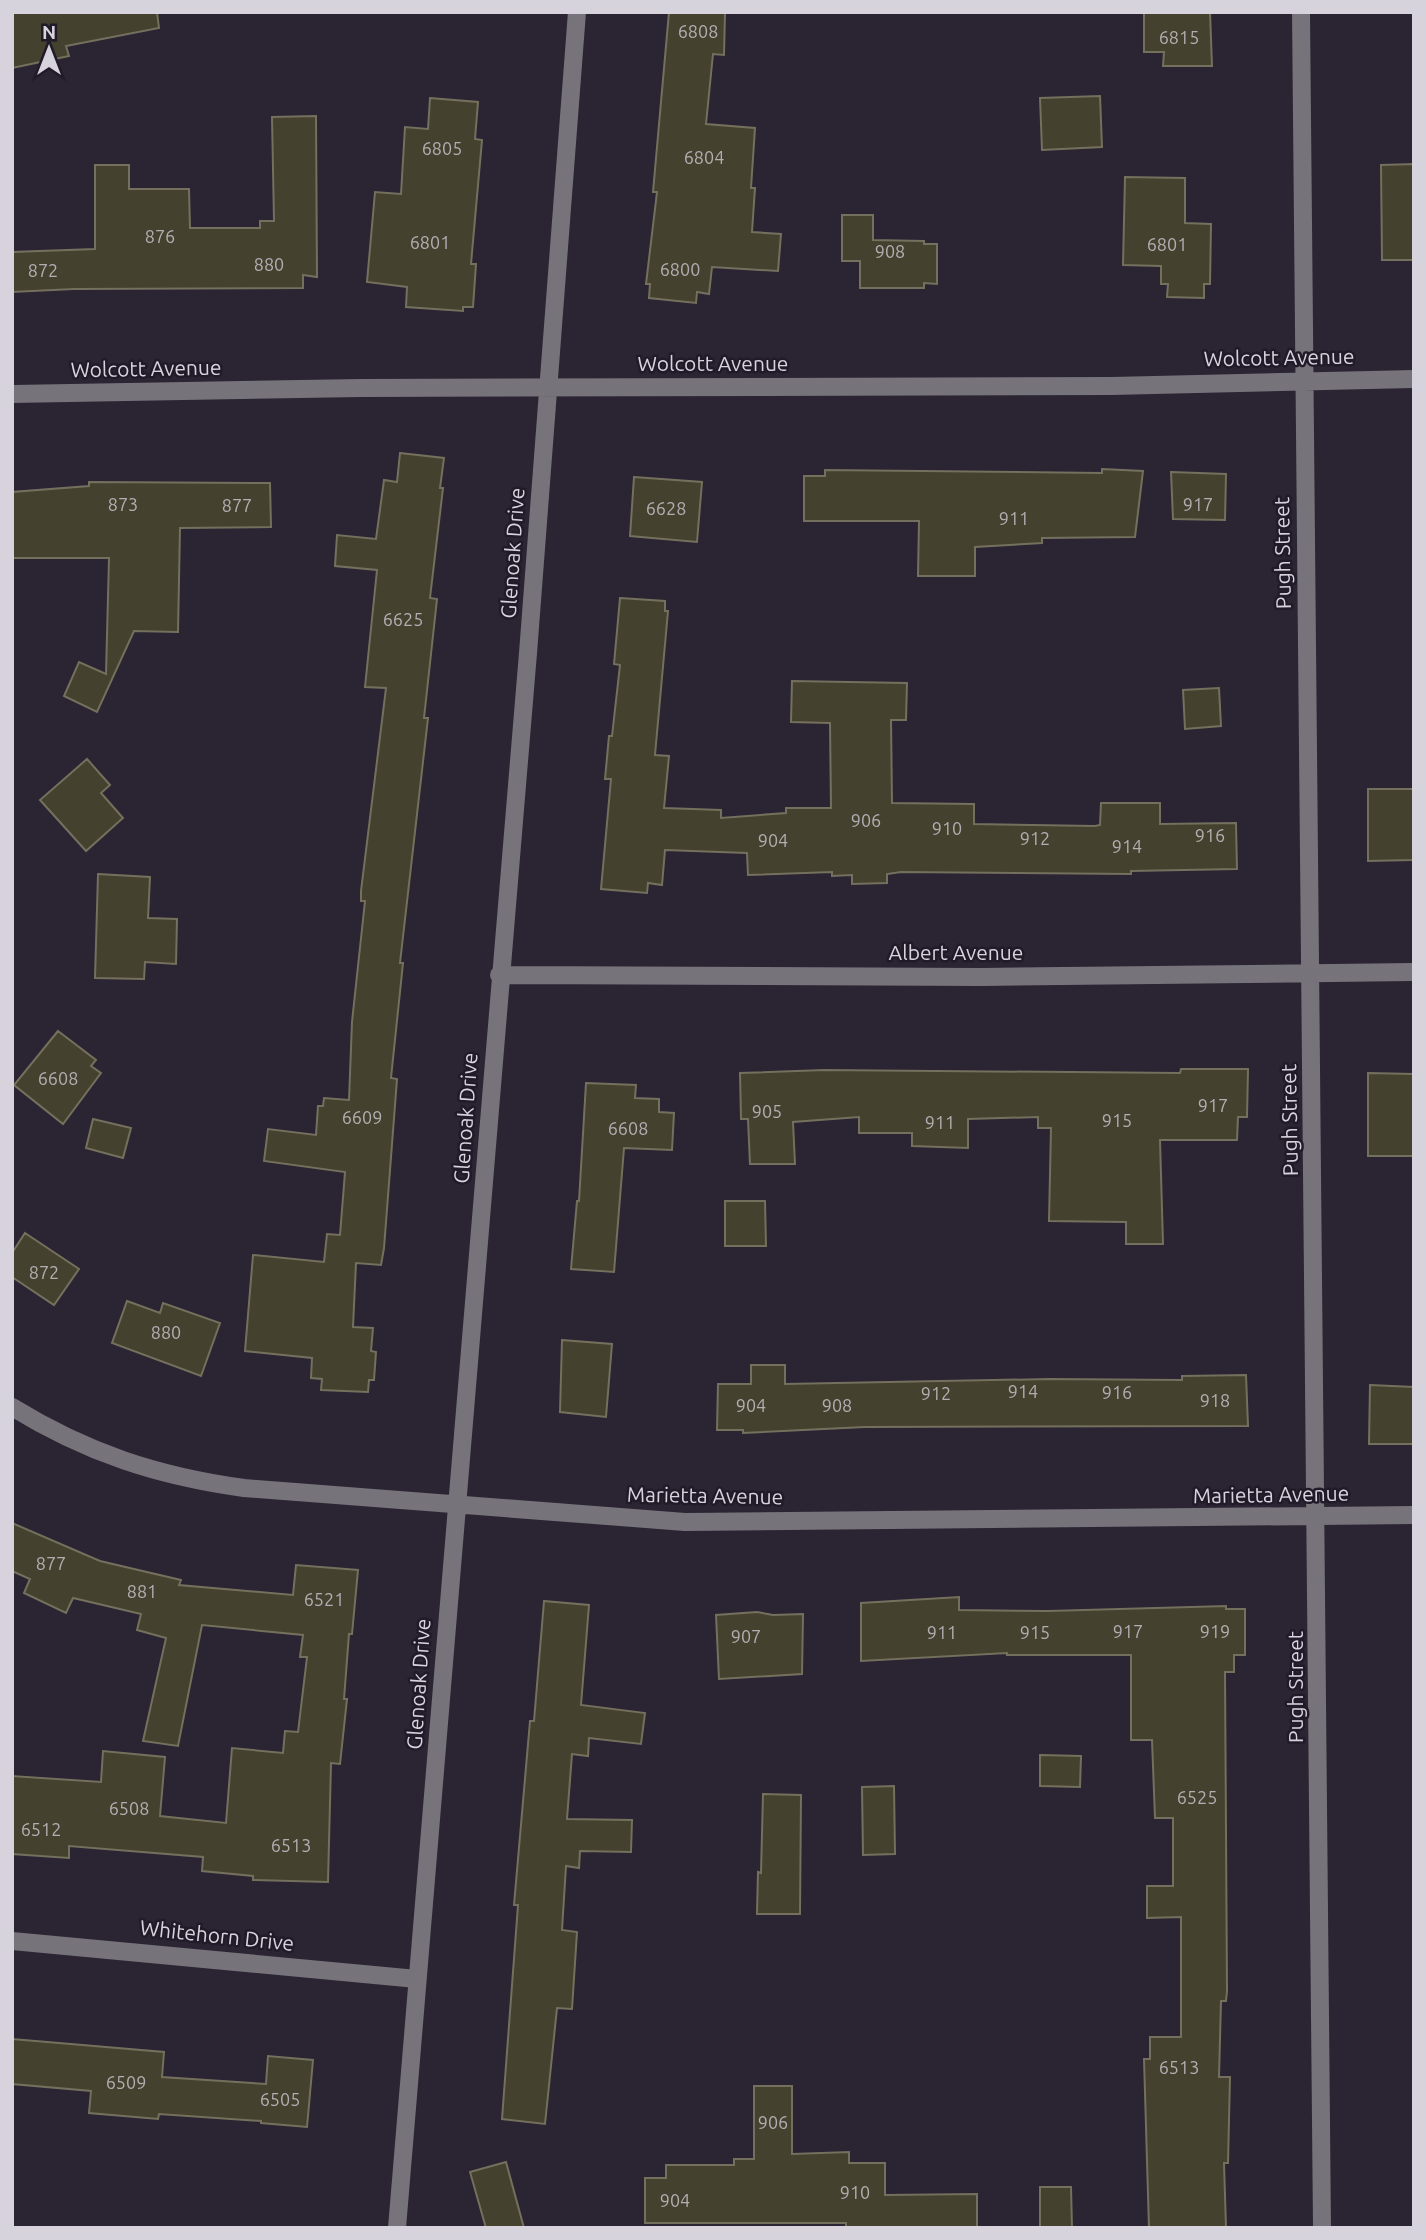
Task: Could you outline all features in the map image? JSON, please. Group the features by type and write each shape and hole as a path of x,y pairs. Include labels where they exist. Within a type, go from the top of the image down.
{"street":[{"name":"Glenoak Drive","path":"397,2228 549,387 577,12"},
{"name":"Pugh Street","path":"1301,12 1322,2228"},
{"name":"Wolcott Avenue","path":"12,394 549,387 1111,386 1414,379"},
{"name":"Albert Avenue","path":"499,975 981,977 1414,972"},
{"name":"Marietta Avenue","path":"12,1407 53,1432 105,1456 187,1480 244,1488 685,1522 1414,1515"},
{"name":"Whitehorn Drive","path":"12,1941 417,1979"}],"building":[{"path":"12,12 157,12 159,28 66,46 69,56 12,68"},
{"path":"669,12 725,12 724,55 713,54 706,124 755,128 751,188 755,188 752,232 781,234 778,271 712,267 709,294 697,292 696,303 649,298 650,284 646,284 657,192 653,192"},
{"path":"1144,12 1210,12 1212,66 1163,66 1164,52 1144,52"},
{"path":"1100,96 1102,147 1042,150 1040,98"},
{"path":"430,98 478,102 475,139 482,140 471,264 476,264 473,307 463,307 463,311 406,307 407,287 367,282 375,192 401,194 405,127 428,129"},
{"path":"316,116 317,277 303,275 303,288 74,289 12,292 12,252 95,249 95,165 129,165 129,189 189,189 190,228 260,228 260,221 274,221 272,117"},
{"path":"1414,164 1414,260 1382,260 1381,165"},
{"path":"1125,177 1185,178 1185,223 1211,224 1210,284 1204,284 1204,298 1167,297 1168,284 1161,284 1161,266 1123,265"},
{"path":"842,215 873,215 873,240 924,241 924,244 937,244 937,284 924,283 924,288 860,288 860,261 842,261"},
{"path":"400,453 444,458 430,598 437,599 424,718 428,718 400,963 403,963 391,1078 397,1079 384,1248 381,1265 356,1263 353,1327 373,1328 371,1351 376,1352 374,1380 369,1380 368,1392 321,1390 322,1379 311,1378 312,1358 245,1351 253,1255 324,1262 327,1234 340,1235 345,1172 264,1161 268,1129 316,1135 318,1106 323,1106 324,1098 349,1100 352,1022 365,901 361,901 361,891 386,688 365,687 377,570 335,566 337,535 376,539 384,480 397,482"},
{"path":"1102,469 1143,471 1135,537 1042,538 1042,543 975,547 975,576 918,576 919,521 804,521 804,476 825,476 825,470 1102,473"},
{"path":"1171,472 1226,474 1225,520 1173,519"},
{"path":"634,477 702,482 697,542 630,536"},
{"path":"89,482 270,483 271,527 180,528 178,632 134,631 97,712 64,696 79,662 106,674 109,558 12,558 12,492 89,486"},
{"path":"620,598 665,601 665,611 668,611 655,755 669,756 664,808 721,810 721,818 786,813 786,808 831,808 830,723 791,722 792,681 907,683 906,720 891,720 892,803 974,804 974,824 1095,826 1100,825 1101,803 1160,803 1160,824 1236,823 1237,869 1131,871 1131,874 901,872 887,874 887,883 852,884 852,875 832,876 832,872 748,875 747,853 665,850 662,885 648,883 647,893 601,889 611,779 605,779 620,665 614,664"},
{"path":"1219,688 1221,726 1185,729 1183,690"},
{"path":"87,759 110,785 101,793 123,818 86,851 40,800"},
{"path":"1368,789 1414,789 1413,860 1368,861"},
{"path":"98,874 150,877 148,918 177,919 176,964 145,962 144,979 95,978"},
{"path":"58,1031 96,1060 91,1066 101,1073 63,1124 14,1085"},
{"path":"1181,1069 1248,1069 1247,1117 1238,1117 1237,1140 1160,1140 1163,1244 1126,1244 1126,1222 1049,1221 1051,1128 1038,1128 1038,1117 968,1119 968,1148 912,1146 912,1133 859,1133 859,1117 793,1122 795,1164 750,1164 748,1119 741,1119 740,1073 824,1070 1180,1073"},
{"path":"1368,1073 1414,1074 1414,1156 1368,1156"},
{"path":"586,1083 636,1085 635,1098 659,1099 659,1112 674,1113 672,1150 624,1148 614,1272 571,1269 579,1201"},
{"path":"93,1119 131,1128 123,1158 86,1148"},
{"path":"725,1201 765,1201 766,1246 725,1246"},
{"path":"25,1233 79,1269 54,1305 12,1277 12,1253"},
{"path":"127,1301 160,1313 163,1303 220,1323 201,1376 112,1343"},
{"path":"562,1340 612,1344 606,1417 560,1412"},
{"path":"751,1365 785,1365 785,1384 1050,1379 1182,1380 1182,1376 1246,1375 1248,1426 865,1427 743,1433 743,1430 717,1430 718,1384 751,1384"},
{"path":"1370,1385 1414,1387 1414,1444 1369,1444"},
{"path":"12,1523 100,1561 181,1580 179,1585 293,1595 296,1565 358,1570 352,1634 349,1634 344,1699 347,1699 340,1764 331,1763 328,1882 253,1880 253,1876 202,1871 203,1857 69,1846 69,1858 12,1854 12,1776 101,1782 103,1751 165,1757 160,1816 226,1823 232,1748 283,1753 285,1731 298,1732 307,1657 300,1657 303,1635 202,1625 178,1746 143,1741 166,1638 137,1630 141,1614 73,1598 66,1613 24,1593 30,1579 12,1571"},
{"path":"959,1597 959,1610 1048,1611 1226,1606 1226,1609 1245,1609 1245,1655 1234,1655 1234,1672 1225,1672 1227,1991 1226,2001 1221,2001 1219,2077 1230,2077 1228,2163 1224,2163 1226,2228 1149,2228 1144,2059 1150,2059 1150,2037 1181,2037 1181,1917 1147,1918 1147,1886 1173,1886 1173,1818 1155,1818 1152,1740 1131,1740 1131,1655 1007,1653 861,1661 861,1603"},
{"path":"544,1601 589,1605 581,1705 645,1713 641,1744 589,1738 588,1756 572,1754 567,1819 632,1820 631,1852 580,1851 579,1868 566,1866 562,1930 577,1932 572,2009 557,2008 545,2124 502,2119 518,1905 514,1905 530,1721 534,1721"},
{"path":"757,1612 773,1615 803,1614 802,1674 719,1679 716,1615"},
{"path":"1040,1755 1081,1756 1080,1787 1040,1786"},
{"path":"894,1786 895,1854 863,1855 862,1787"},
{"path":"763,1794 801,1795 800,1914 757,1914"},
{"path":"12,2039 164,2052 162,2077 266,2084 268,2056 313,2060 307,2127 159,2114 158,2119 89,2113 91,2091 12,2084"},
{"path":"754,2086 792,2086 792,2154 849,2152 849,2163 885,2163 885,2195 977,2194 977,2228 846,2228 846,2223 645,2223 645,2178 666,2178 666,2165 734,2165 734,2159 754,2159"},
{"path":"506,2162 524,2228 486,2228 470,2172"},
{"path":"1040,2187 1071,2187 1072,2228 1040,2228"}]}
